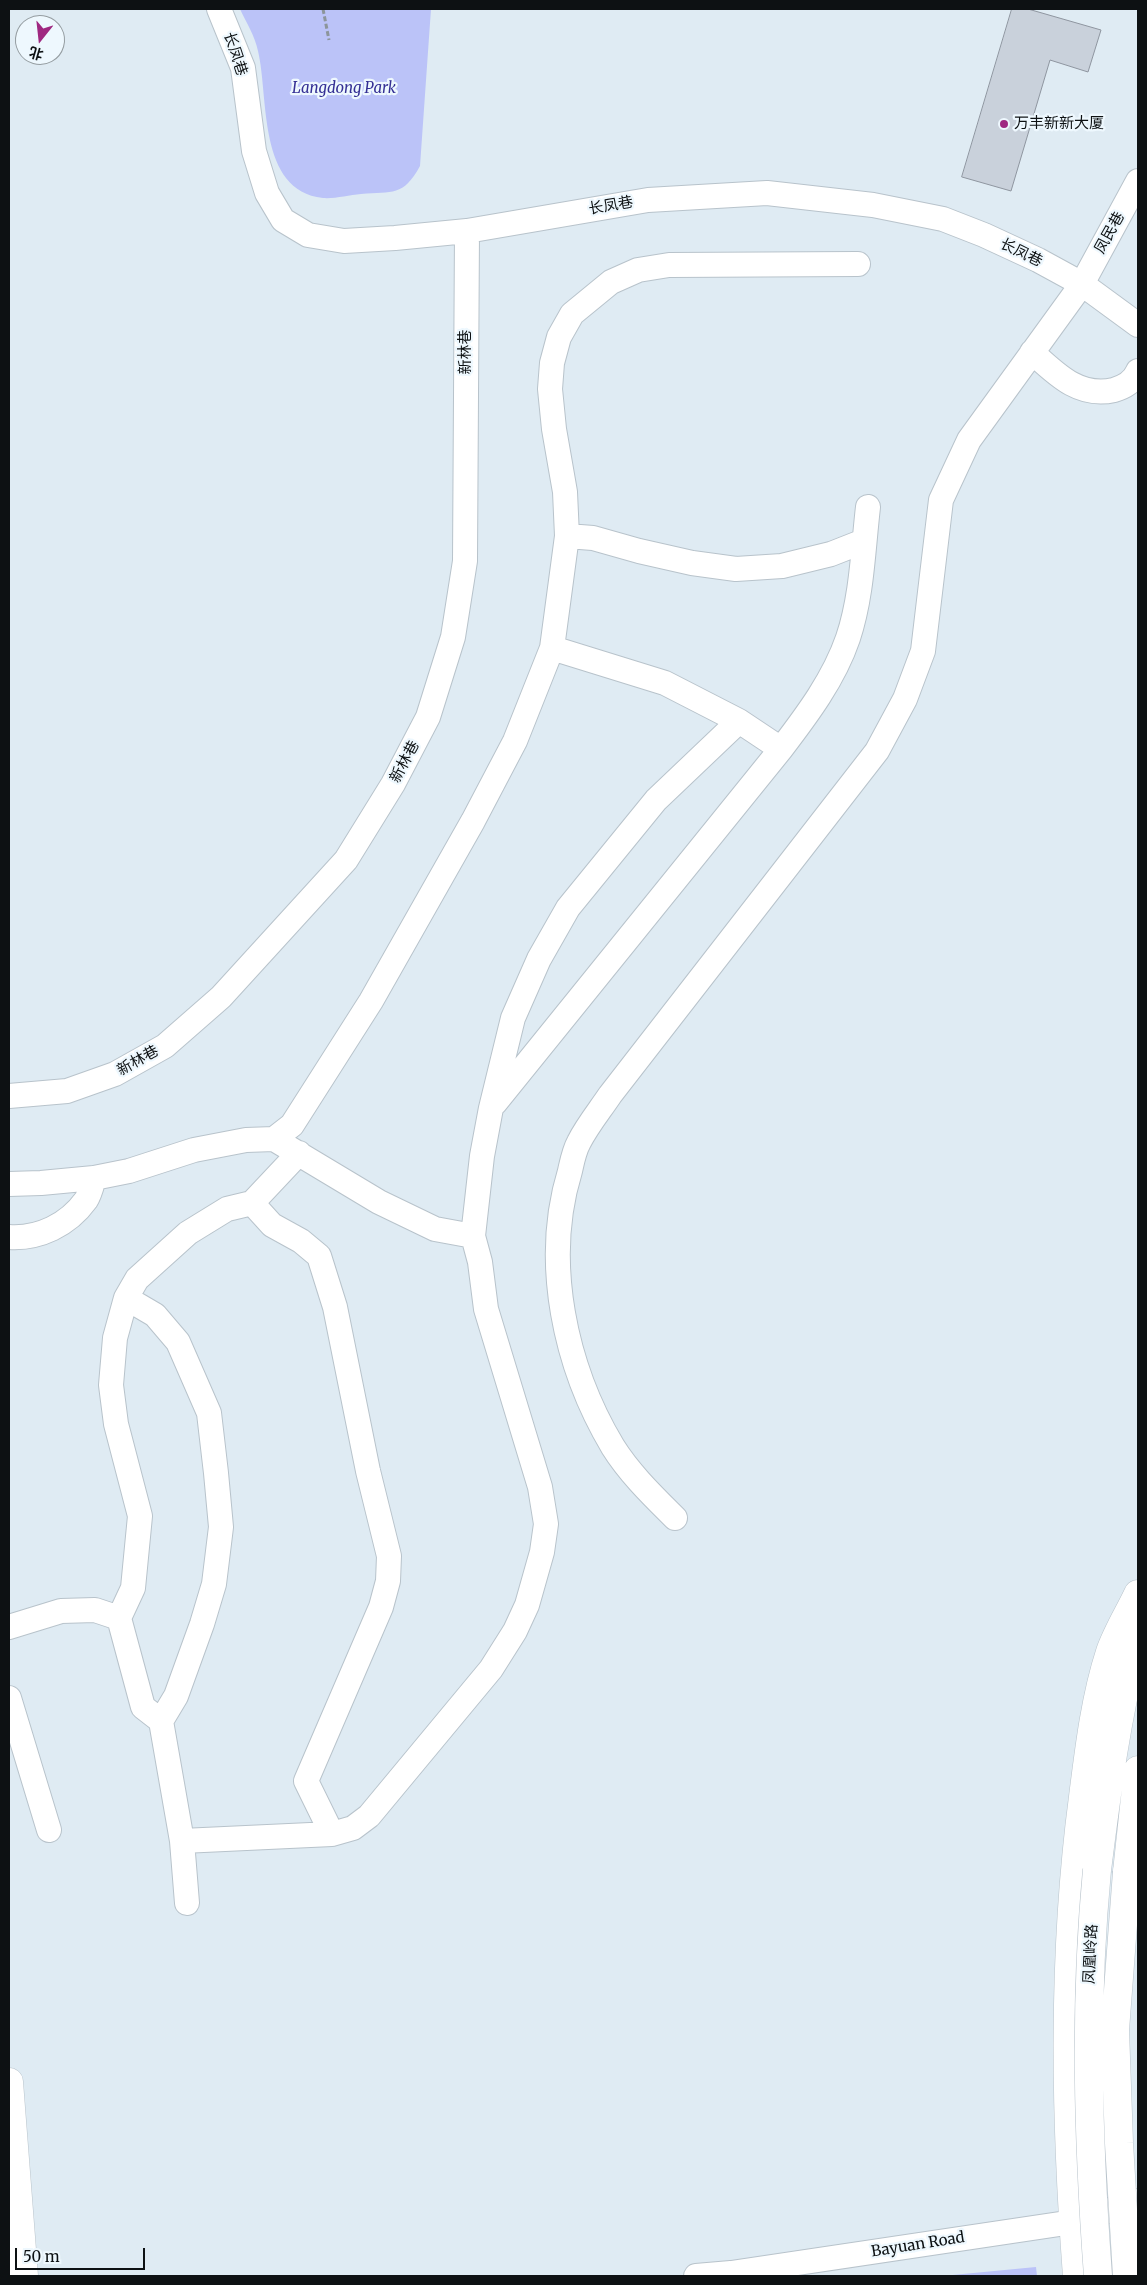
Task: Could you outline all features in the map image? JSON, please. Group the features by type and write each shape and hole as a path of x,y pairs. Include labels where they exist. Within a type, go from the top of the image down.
{"main road":[{"path":"1077,2276 1068,2085 1069,1967 1076,1846 1086,1770 1110,1651 1138,1594"},
{"name":"凤凰岭路","path":"1098,2276 1087,2075 1091,1933 1097,1870 1120,1718 1138,1636"},
{"path":"1127,2276 1115,2040 1126,1872 1138,1770"},
{"path":"9,2082 24,2276"}],"street":[{"name":"长凤巷","path":"219,9 243,68 257,160 267,193 283,220 308,235 344,241 467,231 648,200 767,193 873,205 943,219 993,239 1082,284 1138,325"},
{"name":"凤民巷","path":"675,1518 642,1484 614,1448 593,1408 574,1356 560,1302 558,1244 561,1198 578,1143 610,1095 877,752 905,699 923,651 941,500 969,440 1082,284 1138,181"},
{"name":"新林巷","path":"9,1096 67,1091 115,1074 165,1046 221,997 346,860 393,784 428,717 453,637 465,561 467,231"},
{"path":"274,1139 292,1125 371,1001 473,821 515,740 552,648 566,536 565,492 554,429 550,389 552,363 559,337 572,314 611,282 638,270 669,265 858,264"},
{"path":"1032,352 1059,377 1084,390 1106,392 1124,387 1138,371"},
{"path":"491,1108 812,709 848,639 857,603 868,507"},
{"path":"566,536 593,538 640,552 736,569 782,566 831,554 864,541"},
{"path":"552,648 665,683 739,721 781,749"},
{"path":"182,1841 332,1834 353,1828 369,1816 491,1669 515,1631 536,1578 546,1524 540,1487 486,1309 480,1262 473,1236 482,1156 491,1108 513,1018 538,959 568,908 656,800 739,721"},
{"path":"9,1184 94,1178 129,1170 194,1150 246,1140 274,1139 379,1202 435,1228 473,1236"},
{"path":"162,1721 143,1707 119,1618 133,1588 140,1516 116,1424 111,1385 115,1338 126,1298 137,1279 188,1233 227,1209 252,1203 298,1153"},
{"path":"9,1237 22,1238 46,1232 66,1220 86,1199 94,1178"},
{"path":"252,1203 272,1225 301,1241 319,1256 335,1307 368,1471 389,1556 388,1581 381,1607 306,1781 332,1834"},
{"path":"126,1298 155,1315 178,1342 209,1413 221,1518 214,1584 176,1696 162,1721 182,1841 187,1904"},
{"path":"9,1627 62,1611 95,1610 119,1618"},
{"path":"9,1698 49,1830"},
{"name":"Bayuan Road","path":"696,2276 731,2273 1073,2222 1138,2201"}],"path":[{"path":"323,9 329,40"}],"green space":[{"name":"Langdong Park","path":"240,9 431,9 420,166 408,183 402,188 389,192 323,198 302,192 287,179 276,161 270,139 257,45"},
{"path":"1036,2267 1037,2276 942,2276"}],"building":[{"name":"万丰新新大厦","path":"1012,9 1028,9 1101,30 1088,72 1050,60 1011,191 962,177"}],"place":[{"name":"万丰新新大厦","path":"1004,124"}]}
